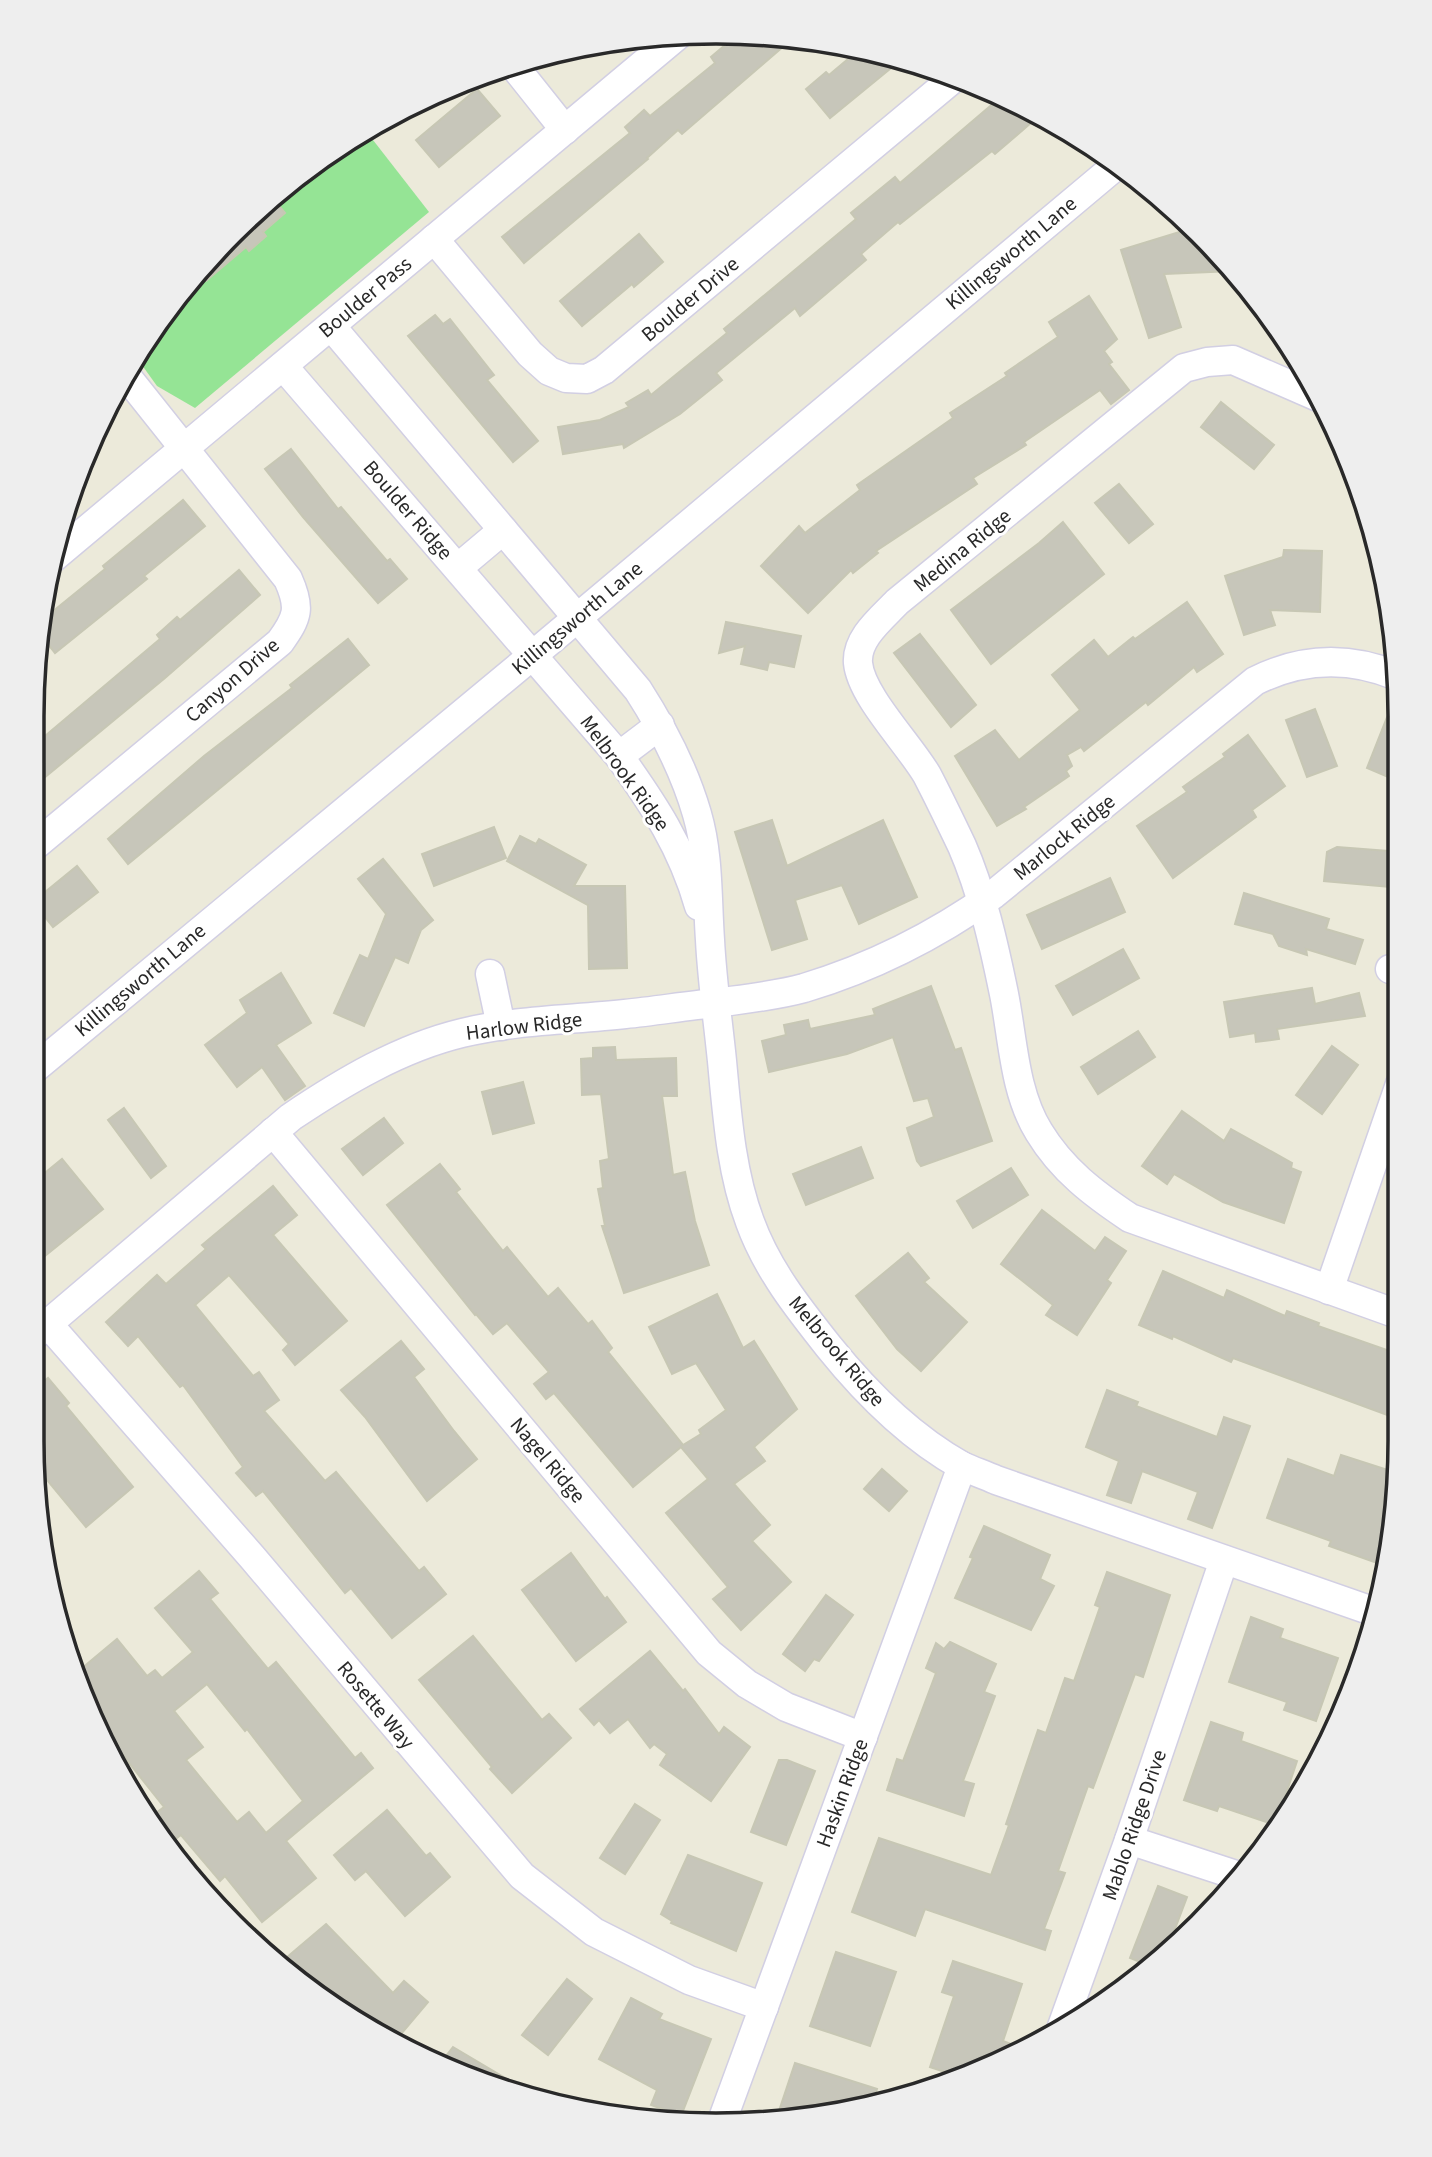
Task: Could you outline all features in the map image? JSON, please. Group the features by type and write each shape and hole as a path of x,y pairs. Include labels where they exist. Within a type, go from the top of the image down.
{"street":[{"name":"Boulder Pass","path":"66,547 665,46"},
{"path":"520,73 565,130"},
{"name":"Boulder Drive","path":"434,239 530,354 549,371 566,378 587,379 604,370 945,84"},
{"name":"Killingsworth Lane","path":"44,1061 1109,171"},
{"path":"331,326 577,618"},
{"name":"Medina Ridge","path":"1304,391 1233,360 1207,362 1184,368 897,602 874,626 861,645 858,661 864,684 926,774 962,847 981,903 1004,993 1024,1096 1037,1130 1061,1166 1096,1196 1130,1219 1388,1310"},
{"name":"Boulder Ridge","path":"283,366 533,655"},
{"name":"Canyon Drive","path":"44,838 279,642 297,613 296,597 288,579 132,383"},
{"path":"458,567 503,530"},
{"name":"Melbrook Ridge","path":"577,618 638,690 680,762 698,815 706,856 710,942 725,1093 737,1180 750,1223 771,1268 790,1297 848,1370 898,1421 962,1466 1366,1609"},
{"name":"Melbrook Ridge","path":"533,655 619,756 659,811 695,890 710,942"},
{"name":"Marlock Ridge","path":"716,1002 802,989 847,974 952,924 1255,681 1298,664 1358,664 1387,673"},
{"path":"619,756 660,724"},
{"path":"490,974 501,1026"},
{"name":"Harlow Ridge","path":"44,1327 291,1117 335,1088 384,1063 424,1045 461,1033 501,1026 628,1014 716,1002"},
{"path":"1329,1290 1388,1121"},
{"name":"Nagel Ridge","path":"273,1132 709,1653 747,1684 786,1707 863,1737"},
{"name":"Rosette Way","path":"44,1331 252,1557 522,1876 594,1932 689,1980 764,2007"},
{"name":"Haskin Ridge","path":"725,2113 962,1466"},
{"name":"Mablo Ridge Drive","path":"1066,2014 1224,1560"},
{"path":"1129,1840 1230,1873"}],"green space":[{"path":"372,139 429,212 195,408 157,386 143,366 183,307 211,273 273,211 307,183"}],"building":[{"path":"726,44 782,48 682,134 678,130 648,159 524,263 502,237 630,133 625,127 644,110 650,116 715,63 711,57"},
{"path":"850,58 892,68 830,118 806,89 826,72 829,75"},
{"path":"477,89 500,116 439,167 416,140"},
{"path":"993,104 1031,123 995,154 992,151 900,224 898,222 861,254 866,260 800,316 795,308 716,373 722,380 680,414 624,448 623,444 563,454 558,427 600,420 629,407 626,403 648,390 651,395 727,333 724,329 856,219 851,213 895,177 900,183"},
{"path":"279,206 285,213 263,232 266,236 249,251 246,247 206,281 241,241"},
{"path":"1181,232 1220,272 1164,274 1181,327 1149,338 1121,250"},
{"path":"639,234 663,262 582,326 560,301"},
{"path":"1089,296 1117,339 1104,351 1112,362 1109,364 1129,390 1111,404 1100,390 1024,442 1026,445 973,478 977,484 876,551 878,553 853,573 851,570 808,613 761,566 799,526 805,533 860,490 857,485 953,418 950,413 1007,376 1005,373 1058,337 1049,322"},
{"path":"435,315 443,324 450,319 494,375 487,380 538,441 513,462 408,336"},
{"path":"1221,402 1274,445 1254,469 1201,427"},
{"path":"291,449 338,509 341,507 387,561 390,559 407,579 378,603 265,469"},
{"path":"1119,484 1153,524 1129,543 1095,503"},
{"path":"183,500 205,526 144,576 147,579 55,653 48,644 53,612 105,569 103,566"},
{"path":"1063,522 1104,574 991,664 951,610"},
{"path":"1284,550 1322,551 1320,612 1270,610 1275,625 1244,635 1225,576 1283,557"},
{"path":"239,570 260,595 44,778 44,737 160,639 157,635 177,617 180,620"},
{"path":"1187,602 1223,654 1197,672 1194,667 1148,705 1146,702 1084,751 1081,747 1067,755 1072,766 1066,771 1069,776 1024,807 1026,809 997,826 955,756 995,730 1019,760 1080,710 1052,675 1094,640 1108,657 1133,637 1135,639"},
{"path":"726,622 801,636 794,667 769,662 767,670 741,664 745,646 719,653"},
{"path":"920,634 976,705 951,727 894,653"},
{"path":"348,639 369,665 128,864 108,839 204,756 292,688 290,685"},
{"path":"1315,709 1337,766 1307,777 1286,720"},
{"path":"1388,715 1388,777 1367,768"},
{"path":"1248,735 1285,786 1252,810 1256,817 1173,878 1137,826 1187,792 1183,787 1225,757 1223,754"},
{"path":"772,820 787,866 883,820 917,897 859,924 842,885 795,900 807,939 772,950 735,832"},
{"path":"494,827 506,858 434,886 422,854"},
{"path":"520,836 536,844 539,839 586,865 574,886 625,886 627,968 589,969 588,905 507,861"},
{"path":"1337,847 1388,851 1388,887 1324,881 1327,852"},
{"path":"383,859 433,920 421,930 408,963 395,957 364,1026 334,1013 360,955 368,959 386,914 358,879"},
{"path":"77,866 98,892 53,927 44,916 44,893"},
{"path":"1110,878 1125,912 1042,949 1027,915"},
{"path":"1244,893 1329,919 1326,929 1363,940 1355,964 1306,949 1307,955 1279,946 1273,934 1235,924"},
{"path":"1123,949 1139,978 1073,1015 1056,986"},
{"path":"281,973 311,1023 276,1045 305,1086 285,1100 262,1067 237,1087 205,1045 247,1013 240,1000"},
{"path":"931,986 955,1050 961,1048 992,1141 921,1166 907,1128 934,1117 928,1098 914,1101 893,1037 847,1054 769,1072 762,1041 786,1035 784,1025 808,1020 810,1029 875,1015 873,1009"},
{"path":"1312,988 1315,1004 1359,993 1365,1016 1277,1029 1279,1039 1256,1042 1255,1033 1230,1037 1224,1002"},
{"path":"1138,1031 1155,1057 1098,1094 1081,1067"},
{"path":"1332,1046 1358,1065 1322,1114 1296,1095"},
{"path":"615,1047 616,1060 676,1058 677,1096 662,1096 673,1175 685,1172 695,1221 709,1265 624,1293 602,1226 605,1226 598,1189 603,1188 600,1161 609,1159 601,1094 582,1095 581,1059 593,1058 593,1048"},
{"path":"523,1082 534,1123 493,1134 482,1092"},
{"path":"124,1108 166,1166 151,1178 108,1120"},
{"path":"1182,1111 1224,1141 1231,1129 1292,1163 1291,1168 1301,1172 1284,1223 1223,1202 1174,1174 1167,1184 1142,1166"},
{"path":"384,1118 403,1143 363,1175 342,1149"},
{"path":"861,1147 873,1178 806,1205 793,1174"},
{"path":"62,1159 103,1209 45,1256 44,1255 44,1174"},
{"path":"440,1164 460,1189 456,1192 503,1251 507,1247 548,1297 558,1288 588,1324 592,1321 612,1348 608,1352 683,1445 701,1434 699,1430 726,1410 696,1363 672,1374 649,1327 717,1294 743,1348 754,1341 797,1409 754,1447 765,1461 734,1484 770,1525 752,1541 791,1582 741,1630 713,1599 728,1587 666,1513 708,1479 681,1447 633,1487 554,1393 546,1399 534,1384 549,1372 507,1323 493,1334 387,1205"},
{"path":"1011,1168 1028,1195 973,1228 957,1201"},
{"path":"273,1186 297,1215 273,1235 347,1321 295,1365 283,1350 289,1344 229,1275 195,1305 253,1376 259,1372 279,1400 264,1411 325,1481 336,1472 419,1571 424,1567 446,1594 392,1638 351,1588 345,1593 263,1491 256,1496 236,1473 243,1467 183,1385 180,1387 138,1336 128,1346 106,1322 157,1275 166,1284 206,1249 202,1245"},
{"path":"1042,1210 1095,1251 1105,1237 1126,1251 1107,1280 1111,1283 1077,1335 1046,1315 1053,1305 1001,1264"},
{"path":"908,1253 929,1278 924,1282 967,1322 921,1371 897,1349 856,1296"},
{"path":"1163,1271 1224,1298 1227,1290 1285,1316 1287,1311 1319,1323 1318,1326 1388,1350 1388,1415 1233,1358 1231,1362 1173,1336 1172,1339 1139,1325"},
{"path":"401,1341 424,1369 414,1377 477,1459 427,1501 365,1417 341,1390"},
{"path":"48,1378 69,1403 66,1406 133,1487 86,1527 45,1477 44,1381"},
{"path":"1107,1390 1138,1402 1136,1406 1217,1437 1224,1417 1250,1426 1212,1528 1188,1519 1198,1492 1142,1471 1131,1503 1107,1495 1119,1461 1086,1447"},
{"path":"1341,1455 1387,1470 1376,1563 1329,1546 1331,1541 1267,1518 1288,1459 1334,1476"},
{"path":"882,1469 907,1491 889,1511 864,1489"},
{"path":"984,1526 1050,1555 1040,1579 1054,1586 1031,1630 955,1598"},
{"path":"571,1553 626,1622 576,1661 522,1590"},
{"path":"199,1571 218,1593 210,1599 268,1669 276,1662 355,1758 361,1753 373,1768 286,1841 316,1878 262,1922 225,1876 220,1881 181,1835 175,1839 157,1814 164,1807 121,1753 83,1667 117,1639 147,1676 155,1670 162,1678 193,1652 155,1608","holes":["207,1684 245,1731 247,1729 303,1801 266,1833 249,1812 237,1822 186,1760 203,1747 174,1711"]},
{"path":"1107,1572 1170,1595 1143,1677 1135,1674 1093,1788 1088,1786 1058,1871 1065,1873 1044,1929 1051,1931 1045,1950 925,1909 915,1936 852,1912 879,1838 991,1875 1038,1730 1046,1733 1065,1678 1074,1681 1100,1607 1095,1605"},
{"path":"826,1595 853,1615 819,1661 814,1659 805,1671 783,1654"},
{"path":"1251,1617 1283,1629 1280,1638 1338,1658 1316,1721 1284,1710 1287,1702 1229,1682"},
{"path":"473,1636 542,1720 549,1714 571,1738 512,1793 419,1680"},
{"path":"950,1642 996,1664 984,1692 995,1696 963,1781 974,1784 964,1816 887,1790 897,1759 903,1761 936,1673 926,1668 936,1643 944,1649"},
{"path":"650,1651 683,1691 685,1689 719,1734 724,1727 750,1747 711,1801 660,1765 667,1754 654,1744 650,1748 628,1719 610,1733 599,1720 594,1725 580,1709"},
{"path":"1211,1722 1243,1733 1241,1741 1297,1761 1284,1799 1269,1823 1219,1806 1217,1811 1184,1800"},
{"path":"779,1760 787,1760 815,1771 786,1845 751,1832"},
{"path":"635,1804 660,1820 625,1874 600,1858"},
{"path":"387,1810 426,1856 430,1853 450,1877 405,1916 366,1871 355,1880 334,1855"},
{"path":"688,1855 762,1883 736,1951 671,1923 672,1921 661,1914"},
{"path":"1158,1886 1187,1897 1174,1932 1140,1962 1130,1958"},
{"path":"326,1924 393,1993 404,1981 428,2002 401,2034 343,2000 287,1957"},
{"path":"836,1952 896,1972 870,2046 810,2026"},
{"path":"953,1961 1022,1984 1003,2041 1012,2044 946,2072 930,2067 954,1996 942,1992"},
{"path":"567,1979 592,1999 548,2055 522,2035"},
{"path":"631,1998 662,2014 659,2019 711,2039 682,2112 669,2112 651,2105 657,2090 599,2059"},
{"path":"453,2047 510,2081 500,2078 446,2056"},
{"path":"795,2063 877,2089 876,2093 847,2100 779,2110"}]}
